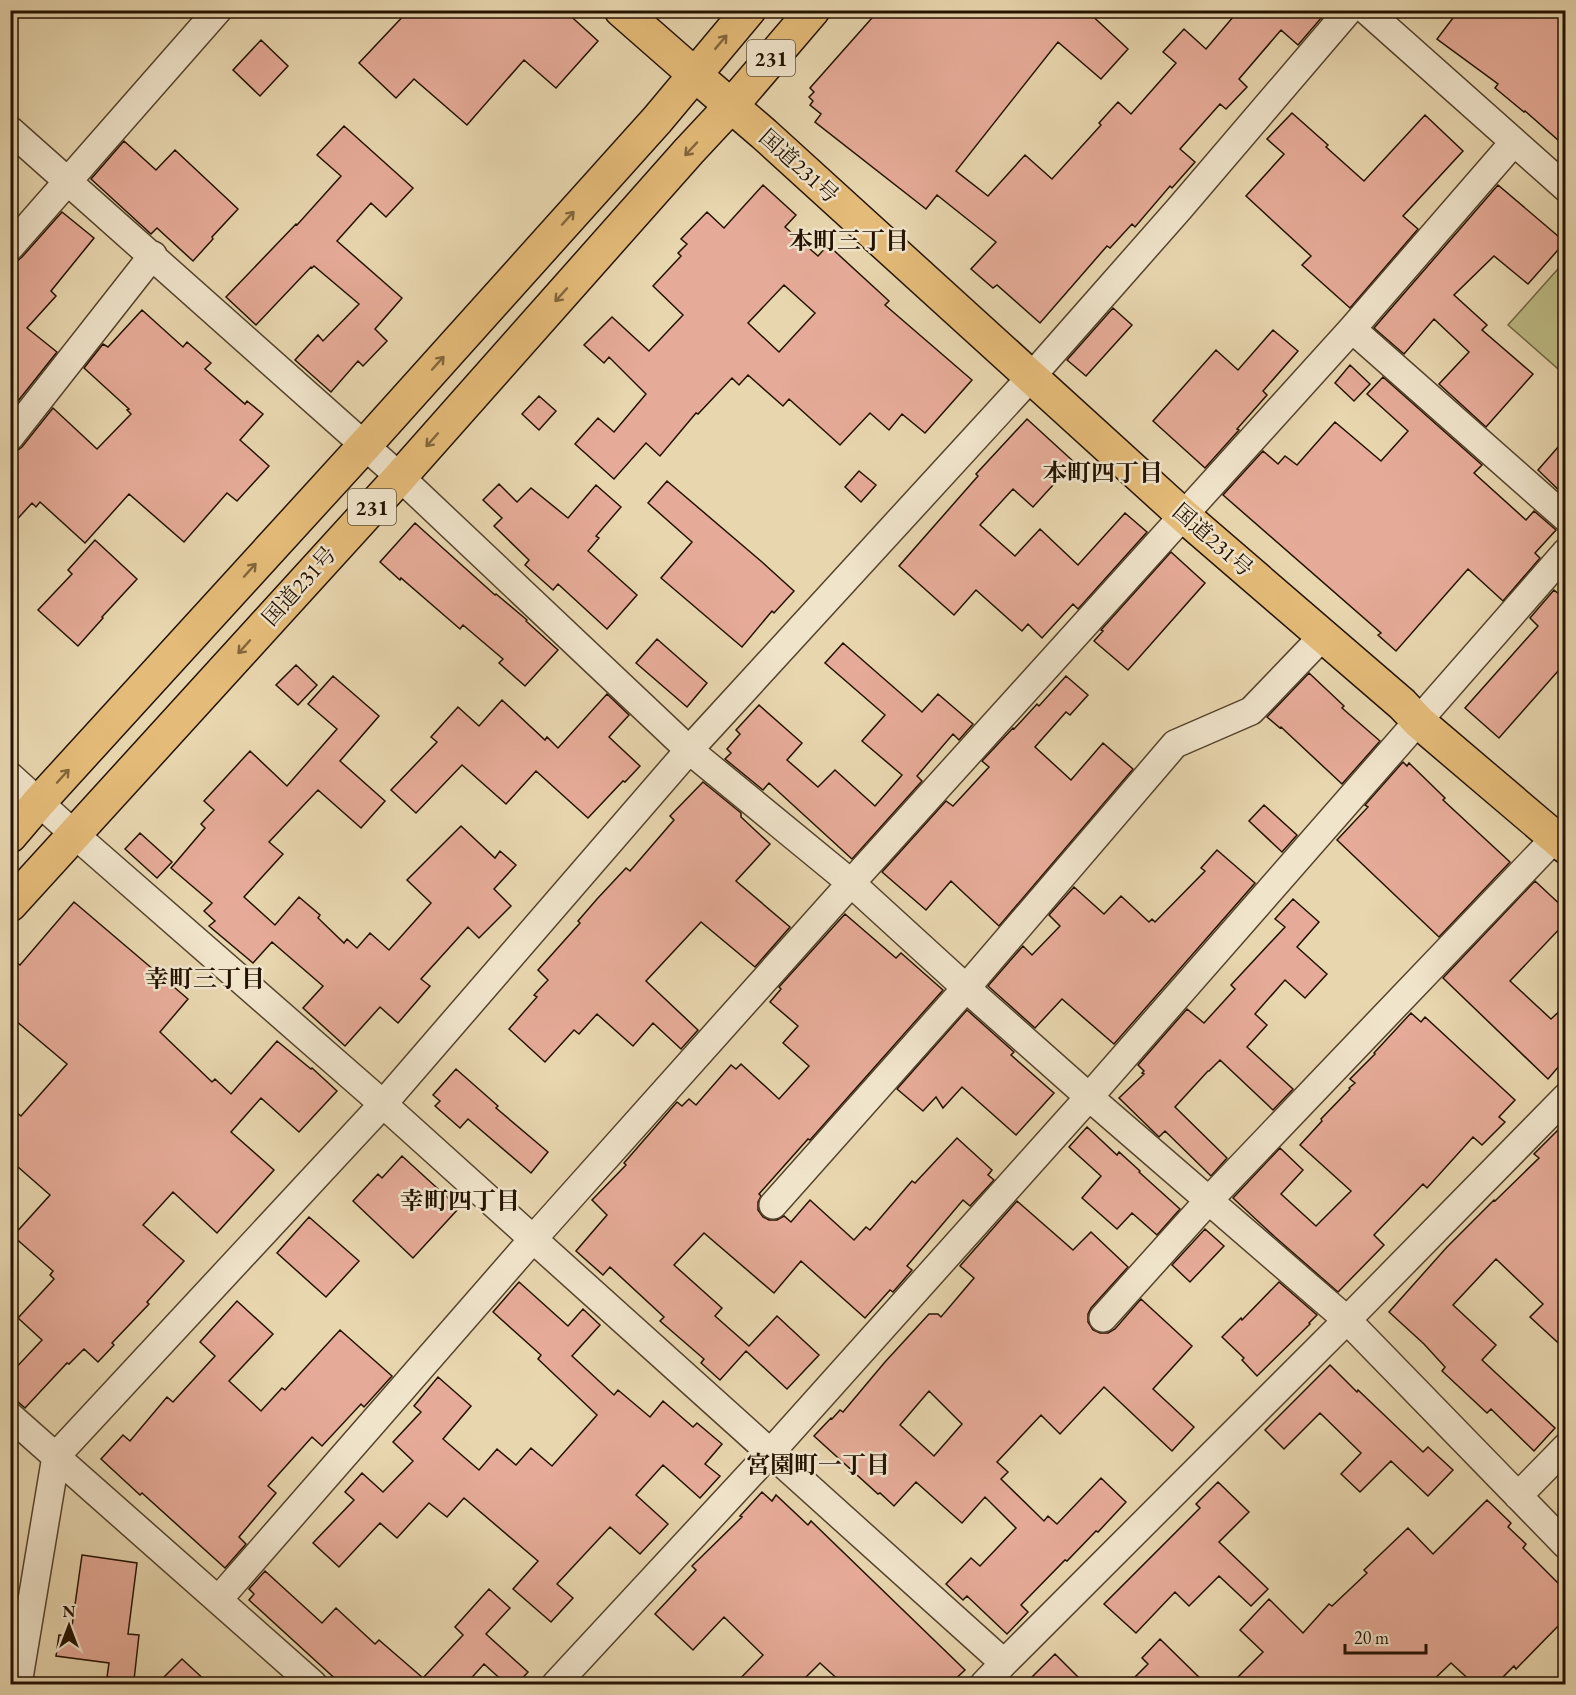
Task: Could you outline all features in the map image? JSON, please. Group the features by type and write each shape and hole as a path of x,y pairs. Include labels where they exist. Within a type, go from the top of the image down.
{"main road":[{"path":"621,10 694,74"},
{"name":"国道231号","path":"10,836 657,120 749,10"},
{"name":"国道231号","path":"10,905 400,477 731,106 813,10"},
{"name":"国道231号","path":"694,74 1184,516 1324,635 1419,722 1560,842"}],"street":[{"path":"10,247 218,10"},
{"path":"18,1684 56,1456 383,1104 688,750 1031,377 1179,209 1349,10"},
{"path":"1366,10 1566,188"},
{"path":"10,130 400,477 688,750 851,883 1089,1097 1347,1320 1566,1545"},
{"path":"218,1600 533,1239 851,883 1352,330 1514,142"},
{"path":"10,437 153,255"},
{"path":"1352,330 1566,518"},
{"path":"556,1684 770,1453 1089,1097 1566,552"},
{"path":"772,1205 966,988 1175,744 1251,711 1324,635"},
{"path":"10,776 383,1104 1004,1663"},
{"path":"1102,1318 1209,1200 1560,842"},
{"path":"984,1684 1566,1097"},
{"path":"10,1416 313,1684"},
{"path":"1518,1496 1566,1447"}],"shaded area":[{"path":"1565,261 1565,375 1508,325"}],"building":[{"path":"409,10 564,10 598,41 556,88 524,60 467,125 414,79 396,98 359,63"},
{"path":"879,10 1086,10 1128,49 1101,79 1058,42 956,171 988,196 1025,155 1052,179 1101,125 1099,123 1118,102 1131,114 1176,63 1163,52 1184,29 1206,49 1239,10 1328,10 1298,45 1281,30 1239,79 1247,87 1226,109 1220,104 1180,149 1195,162 1172,188 1170,186 1135,227 1132,224 1110,248 1107,246 1040,323 997,285 993,288 971,269 996,242 937,195 926,209 815,122 821,114 810,105 813,101 809,97 814,92 810,88"},
{"path":"1459,10 1555,10 1566,20 1566,147 1495,88 1498,84 1437,39"},
{"path":"261,40 288,66 260,96 233,70"},
{"path":"1292,113 1364,181 1425,115 1463,151 1403,216 1418,229 1350,308 1302,265 1311,256 1246,196 1284,154 1267,139"},
{"path":"344,126 413,188 386,217 371,203 337,241 402,298 375,329 387,341 363,366 358,361 331,392 295,360 318,335 323,341 359,304 314,266 256,325 226,297 297,225 341,176 317,155"},
{"path":"124,141 156,170 175,150 238,209 193,261 157,228 151,234 91,179"},
{"path":"763,185 796,215 785,227 818,256 828,245 889,301 885,305 972,380 925,433 902,414 889,430 870,413 840,445 789,399 783,406 748,375 739,385 732,378 698,414 696,413 660,456 646,443 614,479 575,444 598,418 614,432 646,394 609,357 604,363 584,345 612,317 649,351 683,315 653,286 681,256 678,253 687,244 681,239 707,212 724,228","holes":["784,285 815,313 779,352 748,323"]},
{"path":"1498,185 1565,242 1528,284 1494,256 1454,295 1487,325 1482,330 1533,374 1486,427 1439,384 1469,352 1434,319 1404,354 1374,328"},
{"path":"62,212 94,238 51,291 56,296 27,328 57,352 10,411 10,262 16,262 22,257"},
{"path":"1113,308 1132,325 1086,376 1067,360"},
{"path":"142,310 183,347 187,342 211,363 205,369 245,404 247,401 263,414 240,440 269,466 237,501 227,493 184,542 129,494 85,543 40,502 36,507 32,503 10,527 10,456 22,447 53,408 97,449 131,414 127,410 129,409 84,368 103,344 108,347"},
{"path":"1273,330 1298,351 1263,391 1267,395 1205,468 1153,421 1216,350 1238,370"},
{"path":"1350,365 1370,384 1354,401 1335,383"},
{"path":"1383,377 1482,465 1474,473 1526,520 1534,511 1556,530 1535,553 1540,558 1503,601 1468,569 1396,651 1378,635 1381,633 1223,495 1263,451 1278,464 1285,456 1297,465 1335,422 1381,461 1408,431 1367,394"},
{"path":"539,396 556,411 539,430 522,414"},
{"path":"1027,419 1074,462 1033,507 1013,489 980,525 1015,556 1040,529 1078,565 1125,513 1147,532 1078,609 1073,604 1042,638 1028,624 1022,631 976,590 954,615 899,566 978,476 976,474"},
{"path":"1566,438 1566,497 1538,470"},
{"path":"859,471 876,485 861,502 845,487"},
{"path":"667,481 794,591 774,613 772,611 742,647 661,578 692,542 648,503"},
{"path":"499,484 517,502 531,488 568,518 596,485 621,507 596,536 599,538 588,551 637,595 607,629 558,584 553,590 525,565 529,560 494,526 502,518 483,500"},
{"path":"415,523 495,595 527,620 558,650 525,686 499,663 503,659 463,625 460,629 380,562"},
{"path":"95,540 137,579 78,646 38,610 72,574 68,570"},
{"path":"1171,552 1205,583 1128,670 1094,641 1103,631 1101,630"},
{"path":"1554,590 1566,600 1566,662 1499,738 1465,708 1538,626 1530,618"},
{"path":"657,639 707,683 687,707 636,663"},
{"path":"843,643 922,712 938,694 973,724 959,740 953,734 917,776 922,781 852,859 769,783 763,790 725,759 731,753 727,749 740,734 736,730 759,705 802,743 787,760 818,787 835,770 875,806 902,775 862,741 885,715 825,663"},
{"path":"296,665 317,685 298,705 276,685"},
{"path":"1309,673 1344,706 1342,708 1380,741 1342,784 1281,727 1267,717"},
{"path":"333,676 379,716 340,761 385,801 361,828 318,790 269,842 283,854 244,897 275,925 299,897 320,915 318,918 344,943 347,939 357,948 370,933 389,950 431,903 407,880 461,826 495,858 500,851 516,865 494,889 511,906 479,938 468,927 421,979 430,986 398,1023 380,1007 345,1046 303,1008 323,986 272,942 253,963 209,926 215,921 204,911 212,903 171,868 205,828 201,824 214,810 204,801 250,751 287,786 337,729 308,704"},
{"path":"1066,676 1088,695 1070,715 1066,712 1035,747 1071,780 1103,743 1133,769 999,926 951,881 926,910 882,872 946,801 953,806 989,767 982,761 1037,704 1039,706"},
{"path":"607,694 629,715 609,737 640,766 588,818 536,771 506,804 462,765 416,813 391,790 437,742 431,737 458,707 479,726 502,700 545,740 547,737 558,748"},
{"path":"1403,762 1407,766 1409,763 1445,798 1443,800 1510,862 1439,937 1337,840 1368,807 1365,805"},
{"path":"703,782 741,813 741,817 770,844 736,881 790,927 755,967 701,922 646,981 698,1030 681,1049 653,1023 633,1046 597,1014 579,1034 574,1030 545,1062 509,1029 537,997 534,995 548,980 538,970 580,923 578,921 597,899 626,868 630,871 674,820 670,816"},
{"path":"1264,805 1297,835 1282,852 1249,821"},
{"path":"140,833 172,862 157,878 125,849"},
{"path":"1217,850 1255,883 1114,1044 1062,999 1035,1028 988,986 1023,946 1032,955 1060,926 1049,915 1074,887 1104,914 1121,896 1149,922 1152,919 1155,922 1205,871 1201,868"},
{"path":"1535,881 1566,910 1566,922 1510,981 1551,1019 1566,1005 1566,1058 1548,1079 1443,978"},
{"path":"1293,899 1319,922 1297,947 1327,974 1305,998 1285,980 1255,1014 1267,1025 1247,1047 1293,1089 1273,1110 1220,1060 1175,1107 1227,1158 1211,1176 1165,1131 1159,1137 1119,1098 1144,1074 1138,1065 1187,1009 1204,1023 1235,989 1231,985 1285,927 1275,919"},
{"path":"74,902 188,999 160,1032 212,1082 215,1079 231,1094 277,1041 337,1091 299,1132 261,1098 231,1132 274,1170 217,1233 173,1192 143,1225 184,1261 98,1362 84,1349 69,1364 67,1363 25,1408 10,1395 10,1374 42,1340 18,1318 54,1279 50,1275 53,1271 13,1236 50,1195 10,1160 10,1107 21,1116 67,1064 10,1016 10,957 20,965"},
{"path":"845,914 896,958 901,953 943,990 759,1194 761,1196 758,1210 763,1217 769,1220 777,1220 784,1216 791,1222 810,1200 854,1240 866,1227 870,1230 912,1181 915,1183 957,1138 992,1170 988,1175 994,1180 970,1206 963,1200 907,1266 912,1270 893,1292 890,1290 865,1318 801,1261 774,1293 704,1233 674,1265 722,1308 715,1316 749,1346 777,1316 819,1355 787,1389 746,1351 720,1380 701,1363 704,1359 660,1321 664,1317 610,1267 603,1275 576,1251 607,1215 592,1200 626,1165 624,1163 677,1102 682,1106 689,1099 696,1105 731,1065 736,1069 741,1064 779,1099 809,1066 783,1043 798,1026 770,1002 781,989 779,987"},
{"path":"967,1010 1014,1052 1011,1055 1054,1093 1016,1135 962,1087 943,1108 936,1097 923,1111 897,1089"},
{"path":"1411,1013 1421,1022 1425,1017 1515,1100 1499,1117 1505,1122 1482,1145 1473,1137 1427,1188 1423,1184 1374,1235 1384,1245 1338,1292 1233,1198 1280,1148 1303,1170 1281,1194 1316,1226 1351,1191 1300,1145 1355,1083 1350,1079"},
{"path":"456,1069 498,1106 496,1108 548,1152 531,1173 468,1119 460,1128 435,1106 440,1101 433,1095"},
{"path":"1566,1122 1566,1350 1530,1317 1543,1304 1496,1259 1453,1305 1496,1345 1482,1360 1555,1428 1534,1451 1491,1409 1487,1413 1442,1371 1445,1367 1389,1312 1447,1247 1539,1158 1534,1154"},
{"path":"1087,1127 1117,1155 1119,1152 1180,1209 1157,1235 1132,1213 1117,1229 1082,1198 1101,1176 1069,1147"},
{"path":"402,1156 459,1208 413,1258 353,1201 378,1174 382,1178"},
{"path":"1017,1201 1073,1250 1091,1232 1128,1267 1091,1308 1088,1322 1093,1330 1108,1333 1115,1329 1141,1299 1192,1346 1153,1389 1194,1427 1172,1451 1104,1387 1060,1434 1041,1415 997,1462 1008,1472 1001,1479 1044,1521 1048,1516 1057,1524 1101,1478 1126,1502 1098,1532 1096,1531 1067,1561 1065,1560 1021,1605 1028,1612 1007,1634 967,1596 963,1600 946,1584 971,1558 980,1566 1016,1528 985,1497 962,1523 916,1482 894,1506 814,1436 840,1410 843,1412 929,1314 938,1314 941,1317 974,1278 960,1266","holes":["929,1391 962,1424 934,1456 900,1425"]},
{"path":"309,1217 359,1261 326,1297 277,1253"},
{"path":"1205,1229 1224,1246 1190,1282 1172,1265"},
{"path":"519,1282 568,1326 583,1309 600,1325 572,1356 614,1395 618,1390 650,1417 663,1401 693,1427 697,1423 722,1444 705,1464 720,1476 700,1498 663,1465 636,1495 668,1524 640,1554 610,1527 557,1584 573,1598 551,1622 513,1589 538,1561 464,1498 447,1517 429,1503 397,1538 380,1523 339,1567 313,1543 354,1500 345,1492 362,1473 383,1492 413,1461 393,1442 421,1412 414,1406 438,1377 471,1406 443,1439 479,1470 497,1449 516,1465 531,1448 552,1466 597,1415 538,1359 541,1355 493,1312"},
{"path":"1279,1282 1317,1315 1257,1376 1242,1360 1244,1358 1222,1337"},
{"path":"237,1301 273,1334 229,1381 261,1411 282,1388 285,1390 340,1330 392,1376 364,1407 361,1404 322,1446 312,1437 268,1486 276,1493 239,1537 246,1544 225,1568 101,1459 123,1435 130,1441 167,1397 173,1402 215,1356 200,1342"},
{"path":"1330,1365 1423,1452 1428,1447 1453,1470 1428,1496 1391,1461 1360,1492 1341,1474 1361,1453 1320,1413 1284,1449 1265,1430"},
{"path":"1218,1482 1249,1512 1219,1542 1268,1589 1251,1606 1219,1576 1189,1606 1175,1592 1136,1633 1104,1604 1200,1508 1196,1504"},
{"path":"762,1492 772,1501 776,1495 808,1525 811,1521 965,1670 950,1684 843,1684 820,1663 799,1684 735,1684 763,1655 724,1617 693,1650 655,1614 696,1570 692,1566 742,1517 740,1516"},
{"path":"1487,1500 1511,1523 1508,1527 1526,1544 1523,1548 1566,1591 1566,1618 1516,1669 1514,1666 1496,1684 1474,1684 1451,1663 1429,1684 1231,1684 1263,1652 1240,1630 1269,1599 1303,1633 1329,1604 1332,1606 1367,1573 1364,1570 1408,1528 1433,1554"},
{"path":"82,1555 137,1563 128,1634 139,1635 134,1680 107,1677 109,1663 56,1656 59,1635 70,1636"},
{"path":"265,1571 322,1623 336,1608 375,1644 379,1640 423,1678 463,1635 455,1627 489,1589 510,1608 486,1634 528,1672 517,1684 506,1684 484,1664 466,1684 341,1684 249,1600 254,1594 249,1589"},
{"path":"1160,1639 1206,1684 1128,1684 1148,1664 1142,1658"},
{"path":"1055,1654 1085,1684 1025,1684"},
{"path":"182,1659 209,1684 157,1684"}],"district":[{"name":"本町三丁目","path":"849,240"},
{"name":"本町四丁目","path":"1103,472"},
{"name":"幸町三丁目","path":"205,978"},
{"name":"幸町四丁目","path":"460,1200"},
{"name":"宮園町一丁目","path":"818,1464"}]}
